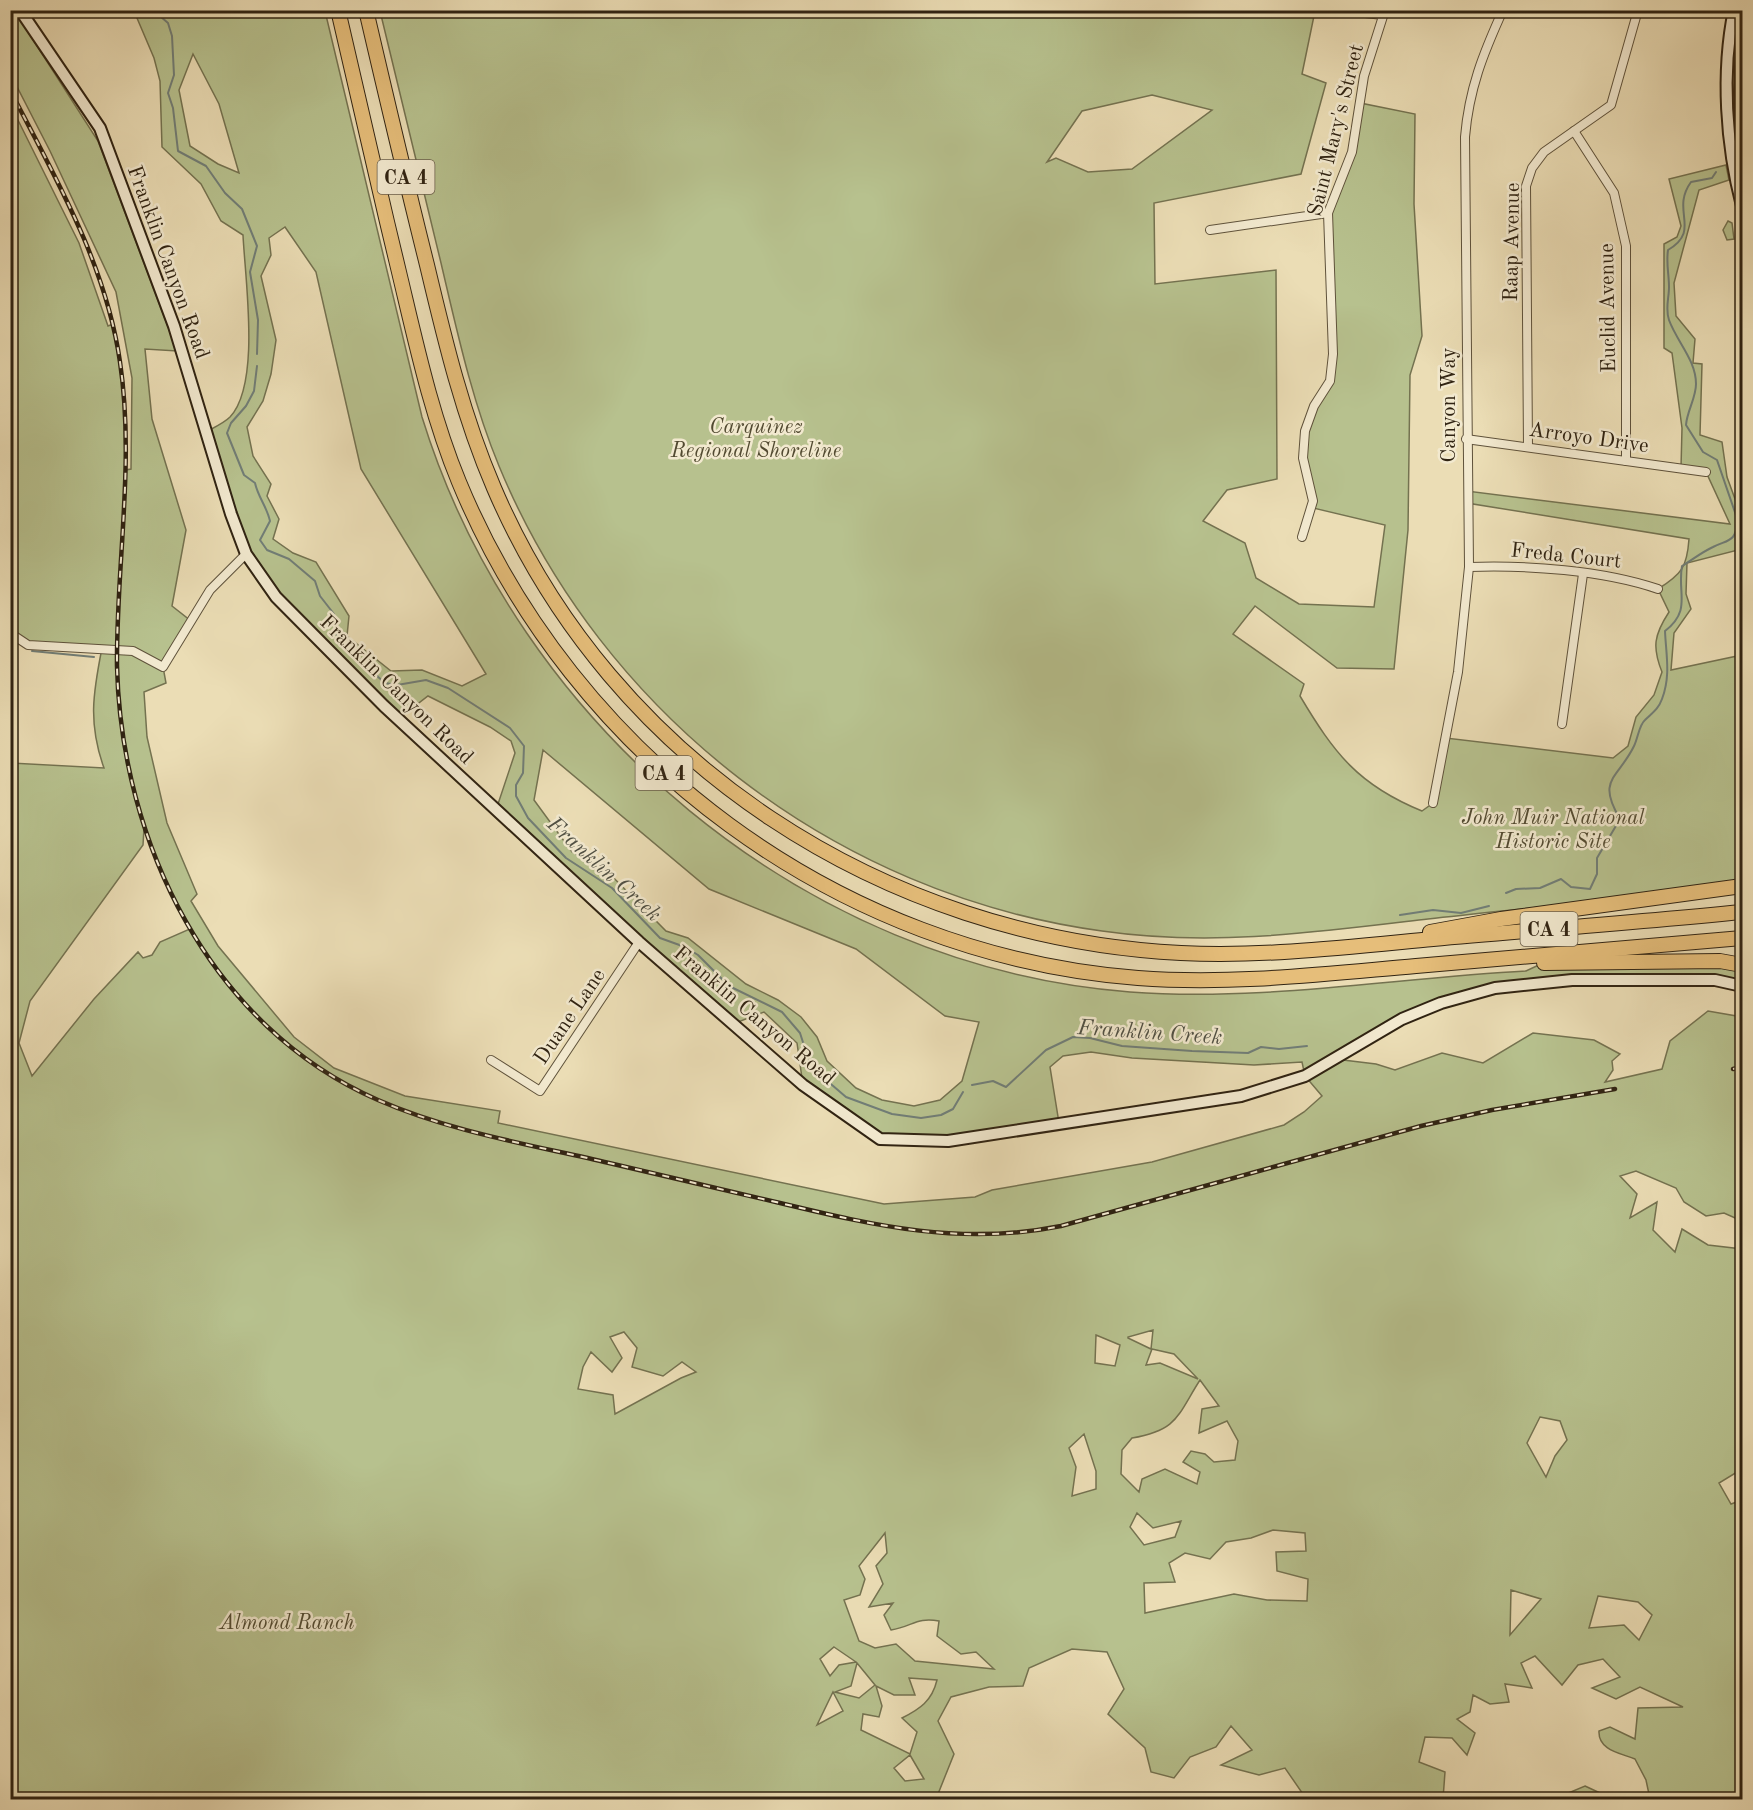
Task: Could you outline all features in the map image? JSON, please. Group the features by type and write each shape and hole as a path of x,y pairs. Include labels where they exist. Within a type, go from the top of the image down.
{"highway":[{"name":"CA 4","path":"338,10 426,385 444,442 466,499 507,580 556,655 621,732 680,787 760,848 848,898 940,937 1027,961 1117,976 1197,981 1278,978 1743,938"},
{"name":"CA 4","path":"366,10 451,363 468,421 489,476 523,548 567,618 617,683 673,741 749,804 816,847 905,892 990,921 1077,941 1176,953 1255,953 1355,946 1743,912"},
{"path":"1355,946 1500,919 1743,886"},
{"path":"1458,962 1720,961 1743,965"}],"street":[{"name":"Franklin Canyon Road","path":"20,10 100,128 174,326 231,514 246,554 276,597 384,706 639,942 802,1084 880,1139 948,1141 1241,1096 1305,1076 1402,1019 1441,1003 1496,988 1584,980 1715,980 1743,986"},
{"path":"1338,10 1384,13"},
{"name":"Canyon Way","path":"1433,803 1458,672 1468,567 1466,439 1468,101 1480,60 1503,10"},
{"name":"Raap Avenue","path":"1528,446 1526,186 1532,168 1544,152 1611,105 1638,10"},
{"path":"1734,10 1728,53 1728,114 1743,206"},
{"name":"Saint Mary's Street","path":"1302,537 1313,501 1303,458 1305,431 1314,406 1330,381 1333,354 1328,213 1352,152 1364,76 1384,13"},
{"path":"1743,39 1740,92 1743,145"},
{"name":"Euclid Avenue","path":"1574,131 1614,193 1626,246 1626,461"},
{"path":"1210,230 1328,213"},
{"name":"Arroyo Drive","path":"1466,439 1706,472"},
{"path":"10,633 28,645 133,651 163,667 210,590 246,554"},
{"name":"Freda Court","path":"1468,567 1524,565 1636,581 1658,589"},
{"path":"1562,724 1583,574"},
{"name":"Duane Lane","path":"491,1060 540,1091 639,942"}],"green space":[{"name":"Almond Ranch","path":"14,10 98,141 177,351 145,349 152,419 186,530 172,606 191,621 163,667 166,683 144,692 147,737 167,823 197,894 191,901 218,946 294,1037 334,1068 405,1096 500,1111 498,1123 884,1204 975,1197 992,1190 1152,1162 1284,1125 1322,1096 1305,1076 1302,1062 1254,1065 1132,1058 1091,1052 1063,1056 1050,1067 1059,1123 948,1141 880,1139 803,1085 797,1043 764,1012 733,1024 496,810 515,753 511,741 490,727 428,696 398,719 322,645 246,554 206,432 230,417 240,402 245,381 249,330 243,235 221,221 201,184 162,147 160,81 154,58 134,11 325,11 422,417 466,529 527,633 602,728 689,811 788,880 895,935 1010,973 1130,992 1229,994 1278,992 1526,971 1543,963 1742,965 1742,986 1715,980 1512,986 1441,1003 1335,1059 1376,1064 1395,1070 1442,1053 1483,1063 1533,1033 1594,1040 1620,1054 1612,1061 1613,1070 1605,1082 1662,1069 1670,1041 1708,1011 1742,1017 1742,1221 1724,1213 1706,1216 1684,1202 1676,1188 1636,1171 1620,1176 1637,1194 1630,1218 1657,1202 1653,1230 1675,1252 1682,1229 1708,1245 1742,1249 1742,1469 1719,1483 1731,1504 1742,1500 1742,1799 1650,1799 1646,1780 1635,1759 1606,1747 1602,1743 1599,1731 1610,1727 1635,1739 1638,1708 1683,1707 1640,1687 1616,1699 1592,1688 1620,1677 1603,1659 1578,1665 1562,1685 1535,1656 1521,1663 1532,1688 1505,1684 1509,1702 1490,1704 1473,1695 1470,1712 1457,1719 1475,1733 1467,1755 1452,1738 1425,1737 1419,1762 1445,1772 1443,1799 1307,1800 1285,1768 1259,1775 1221,1765 1252,1750 1231,1726 1216,1747 1190,1757 1174,1778 1151,1772 1145,1748 1108,1714 1124,1689 1107,1652 1072,1649 1029,1668 1023,1686 989,1687 951,1697 938,1721 954,1754 936,1799 11,1799 11,763 104,768 94,723 94,694 102,648 28,645 11,633 10,104 79,243 108,326 113,324 124,392 125,470 131,469 132,378 116,292 50,151 11,75 11,11","holes":["193,54 219,104 239,173 218,164 190,146 179,90","285,227 316,272 361,469 486,674 462,686 422,670 391,671 347,636 349,616 316,562 293,553 273,539 279,519 267,496 271,484 253,456 247,427 263,401 271,374 276,340 261,276 271,255 269,238","543,750 709,889 856,949 945,1016 979,1022 962,1081 940,1100 914,1106 882,1100 856,1088 827,1061 817,1037 801,1017 778,1000 746,984 688,938 666,931 605,869 572,852 534,800","144,828 167,886 190,929 160,942 152,955 143,958 138,952 94,999 32,1076 19,1043 30,1001 143,845","1153,1330 1151,1349 1128,1338 1128,1337","624,1332 637,1348 632,1367 663,1376 682,1362 696,1372 615,1414 613,1395 578,1389 583,1367 591,1352 612,1372 622,1358 610,1337","1096,1335 1120,1345 1115,1366 1095,1363","1152,1349 1174,1354 1198,1379 1160,1363 1146,1365","1200,1380 1219,1406 1202,1409 1199,1433 1227,1421 1238,1441 1235,1460 1214,1462 1205,1454 1191,1451 1183,1462 1200,1472 1197,1484 1165,1469 1142,1479 1139,1492 1121,1474 1122,1450 1132,1438 1159,1431 1175,1420","1540,1417 1560,1421 1567,1440 1555,1456 1546,1477 1527,1443","1084,1434 1096,1471 1096,1489 1072,1496 1076,1467 1069,1448","1137,1513 1153,1528 1181,1521 1175,1537 1144,1545 1130,1527","1273,1530 1305,1533 1306,1551 1276,1552 1277,1571 1308,1579 1307,1601 1267,1600 1234,1594 1145,1613 1144,1583 1175,1582 1169,1563 1185,1553 1210,1559 1226,1542 1251,1538","885,1533 887,1553 876,1566 883,1584 869,1607 893,1603 884,1615 891,1630 920,1621 939,1621 937,1636 961,1654 976,1652 994,1669 915,1661 896,1644 875,1648 859,1641 844,1600 860,1595 865,1579 859,1566","1511,1590 1541,1599 1510,1635","1598,1596 1638,1602 1652,1615 1639,1640 1624,1625 1589,1628","834,1647 856,1662 839,1665 830,1676 820,1659","857,1663 875,1685 859,1698 835,1692 851,1686","909,1678 937,1680 932,1694 924,1704 902,1718 917,1732 910,1754 861,1730 863,1714 879,1717 882,1706 876,1686 894,1695 915,1695","833,1692 843,1711 817,1725","910,1755 924,1779 905,1781 894,1768"]},
{"path":"380,11 1315,11 1302,74 1326,83 1301,174 1154,203 1155,284 1276,270 1277,479 1227,490 1203,521 1245,543 1256,578 1299,604 1374,607 1385,525 1313,508 1303,458 1305,431 1330,381 1328,213 1352,152 1360,103 1415,114 1414,204 1422,336 1410,375 1408,530 1394,669 1337,668 1255,606 1233,634 1304,684 1300,696 1324,734 1350,765 1381,790 1422,811 1433,803 1446,738 1613,758 1628,746 1636,717 1654,695 1662,672 1656,641 1669,612 1658,589 1673,579 1682,569 1687,557 1689,539 1467,503 1467,491 1730,524 1706,472 1681,468 1682,428 1672,353 1664,348 1664,244 1677,237 1681,226 1669,179 1726,165 1729,180 1699,190 1674,283 1676,316 1695,339 1693,363 1702,364 1700,435 1722,442 1727,477 1742,518 1742,549 1687,563 1686,594 1691,609 1674,633 1671,670 1742,655 1742,879 1625,897 1306,933 1225,938 1143,936 1102,931 1004,911 910,878 821,834 739,778 665,713 599,639 544,556 499,466 473,391","holes":["1152,95 1212,110 1132,169 1088,172 1056,158 1047,162 1082,111"]},
{"path":"1728,221 1732,223 1734,239 1727,240 1723,230"},
{"path":"1585,1786 1613,1799 1554,1799"}],"waterway":[{"name":"Franklin Creek","path":"153,10 168,23 172,36 174,75 168,93 173,108 178,151 206,166 225,193 242,209 257,246 250,272 258,320 257,354"},
{"name":"Franklin Creek","path":"1506,893 1516,889 1540,888 1561,879 1571,887 1590,889 1597,874 1597,858 1620,819 1610,795 1612,780 1634,746 1643,722 1659,706 1665,690 1667,665 1665,631 1678,616 1681,608 1682,566 1733,537 1737,528 1738,521 1717,460 1703,452 1686,425 1696,389 1695,375 1690,359 1672,328 1667,312 1668,250 1678,243 1683,235 1685,192 1691,182 1712,178 1716,172"},
{"name":"Franklin Creek","path":"257,366 254,391 246,406 231,423 227,433 244,475 255,483 269,516 270,521 260,540 267,550 289,559 315,581 320,596 334,614 334,630 343,646 385,683 397,685 426,680 448,688 510,728 524,746 523,773 516,785 516,796 528,818 566,858 612,888 660,938 685,947 698,955 729,986 782,1012 800,1033 811,1067 846,1097 892,1114 921,1118 941,1115 953,1109 963,1092"},
{"path":"32,651 94,657"},
{"name":"Franklin Creek","path":"1400,915 1433,910 1461,913 1489,906"},
{"name":"Franklin Creek","path":"972,1085 993,1081 1006,1087 1046,1050 1073,1037 1090,1038 1122,1046 1192,1051 1248,1053 1261,1047 1279,1049 1307,1046"}],"railway":[{"path":"10,90 61,188 91,256 113,326 120,362 126,438 117,666 122,732 136,798 157,861 186,922 223,977 267,1026 319,1068 378,1100 463,1129 850,1219 919,1231 954,1234 1024,1232 1061,1226 1421,1126 1492,1110 1615,1089"},
{"path":"1733,1069 1742,1067"}],"park label":[{"name":"Carquinez Regional Shoreline","path":"756,438"},
{"name":"John Muir National Historic Site","path":"1553,829"}]}
